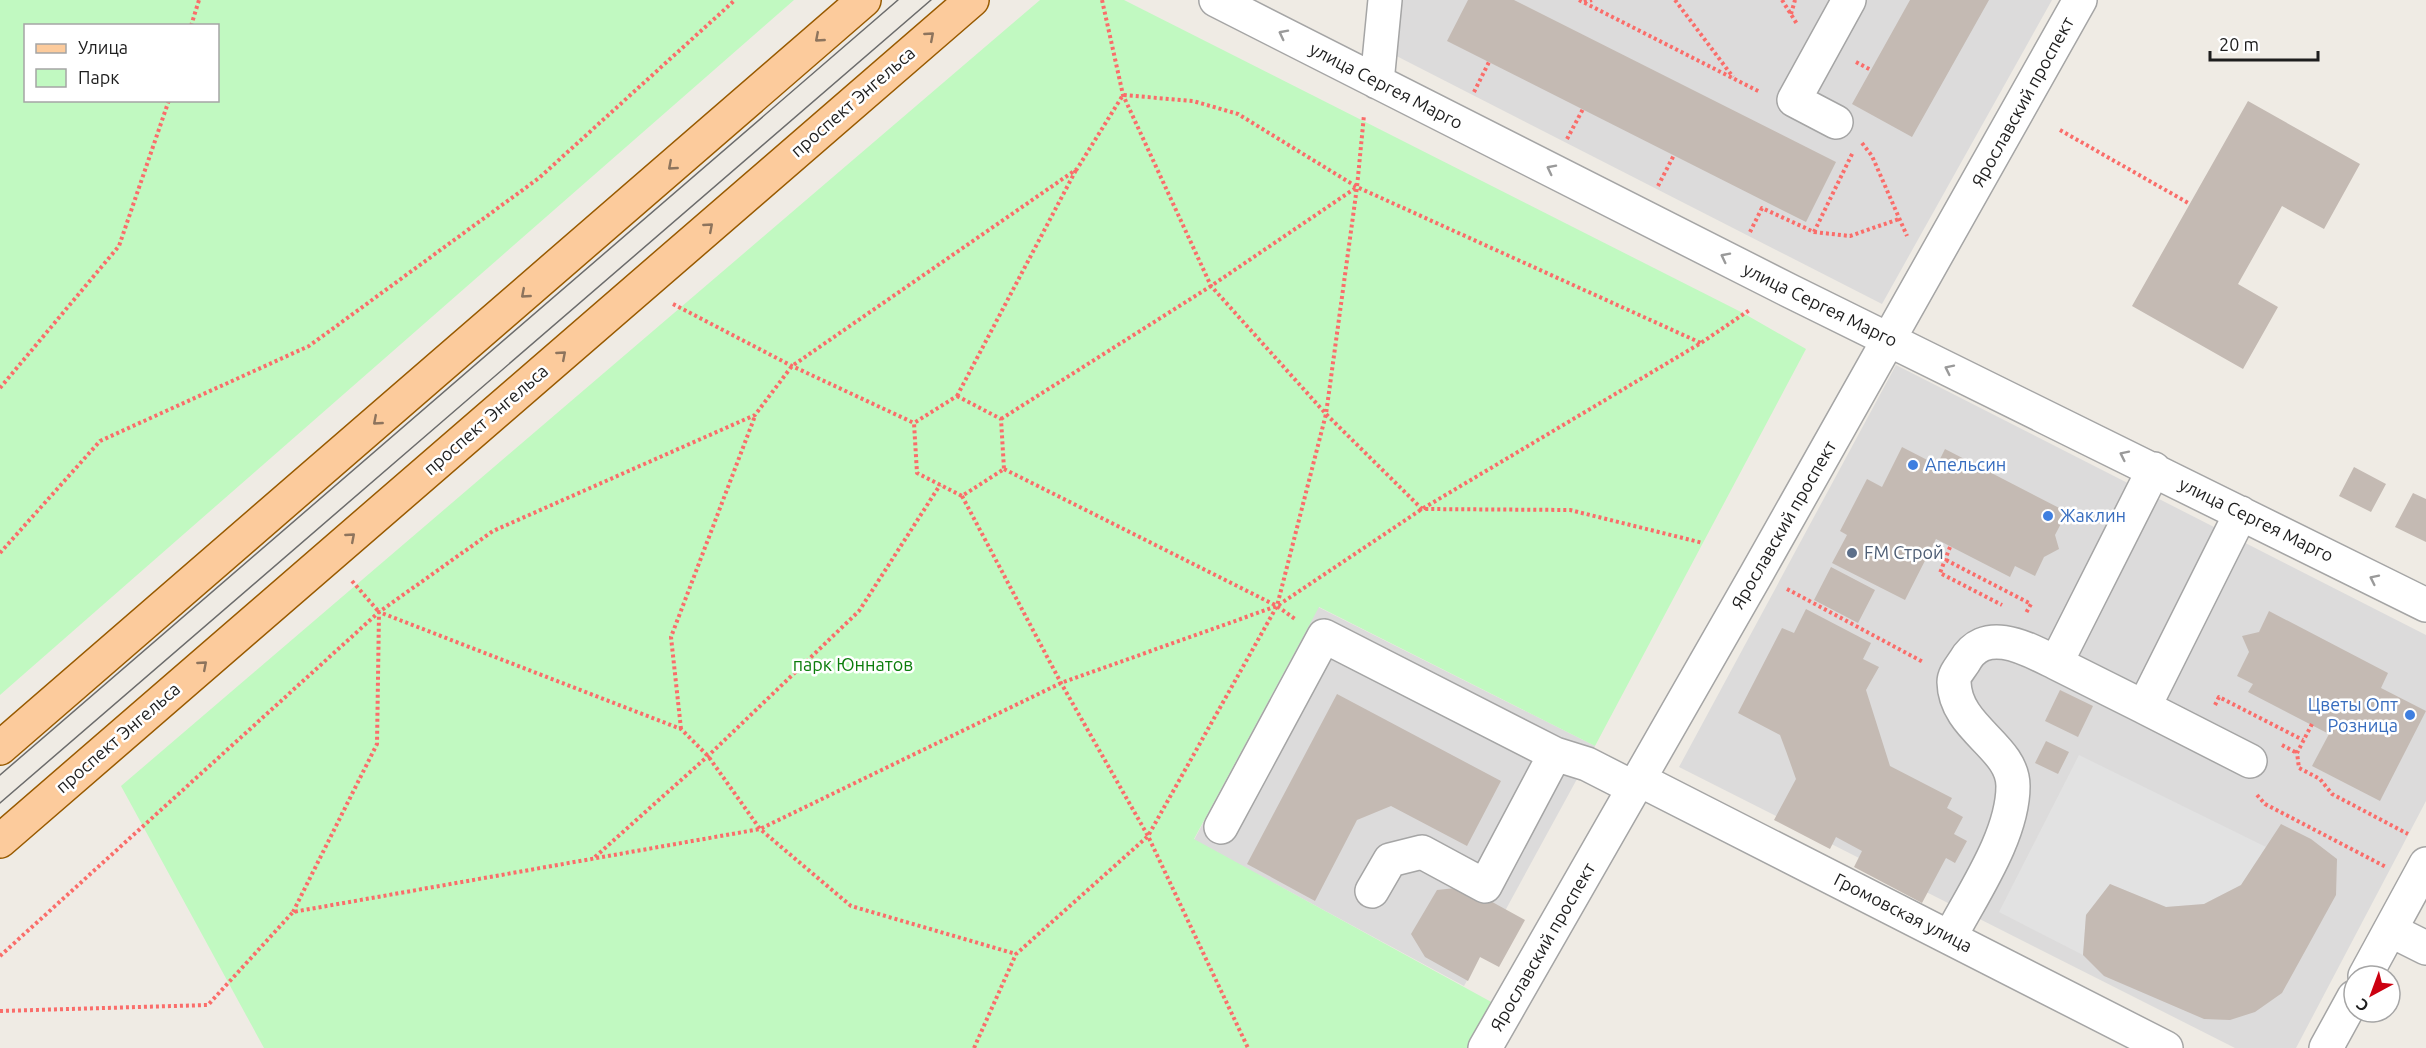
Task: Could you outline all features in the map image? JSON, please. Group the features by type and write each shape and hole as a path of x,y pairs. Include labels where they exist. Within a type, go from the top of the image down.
{"main road":[{"path":"0,748 864,0"},
{"name":"проспект Энгельса","path":"0,841 972,0"}],"street":[{"name":"улица Сергея Марго","path":"1216,0 1790,291 2426,605"},
{"path":"1377,82 1385,0"},
{"path":"1836,122 1794,100 1849,0"},
{"name":"Ярославский проспект","path":"1485,1048 1890,339 2080,0"},
{"path":"2056,663 2154,469"},
{"path":"2144,707 2241,513"},
{"path":"1221,827 1324,636"},
{"name":"Громовская улица","path":"1324,636 1555,754 1637,784 1950,937 2166,1048"},
{"path":"1950,937 2004,832 2013,809 2013,782 2002,757 1974,729 1957,703 1954,679 1968,655 1990,641 2016,643 2250,761"},
{"path":"1372,891 1390,860 1422,852 1485,886 1555,754"},
{"path":"2372,964 2390,930 2418,861"},
{"path":"2390,930 2424,955"},
{"path":"2326,1048 2342,1019"}],"path":[{"path":"192,24 199,0"},
{"path":"0,552 100,441 309,346 539,178 735,0"},
{"path":"1102,0 1123,95 1211,286 1326,414 1422,509 1570,510 1703,543"},
{"path":"1581,1 1592,0"},
{"path":"1675,0 1735,80"},
{"path":"1791,15 1795,0"},
{"path":"1581,1 1766,95"},
{"path":"974,1048 1016,954 1148,836 1277,606 1326,414 1357,187 1362,121 1377,82"},
{"path":"914,423 957,396 1077,169 1123,95"},
{"path":"1123,95 1193,101 1238,114 1357,187 1701,343"},
{"path":"0,388 119,246 168,102"},
{"path":"2060,130 2190,204"},
{"path":"1814,232 1859,140 1872,156 1911,244"},
{"path":"681,729 670,637 755,415 792,366 1077,169"},
{"path":"1001,419 1211,286 1357,187"},
{"path":"1735,262 1762,208 1814,232 1850,236 1899,219"},
{"path":"293,912 760,829 1061,683 1277,606 1422,509 1701,343 1743,313 1790,291"},
{"path":"668,302 792,366 914,423"},
{"path":"957,396 1001,419"},
{"path":"0,956 379,612 493,531 755,415"},
{"path":"1001,419 1004,469"},
{"path":"914,423 917,473 962,496 1061,683 1148,836 1248,1048"},
{"path":"1004,469 1277,606 1324,636"},
{"path":"962,496 1004,469"},
{"path":"595,857 708,756 859,611 940,485"},
{"path":"1950,547 1940,573 2007,608"},
{"path":"1946,560 2031,604 2024,616 2016,612"},
{"path":"1757,573 1954,679"},
{"path":"351,579 379,612 681,729 708,756 760,829 851,906 1016,954"},
{"path":"0,1011 208,1005 293,912 377,744 379,612"},
{"path":"2312,724 2297,753 2300,768 2320,779 2332,794 2418,861"},
{"path":"2276,742 2297,753"},
{"path":"2250,761 2242,777 2265,804 2418,861"}],"shaded area":[{"path":"1376,0 2052,0 1882,304 1373,44"},
{"path":"1896,365 2426,635 2426,801 2296,1048 2235,1048 1679,767"},
{"path":"1318,607 1595,746 1464,986 1194,840"},
{"path":"2079,755 2266,847 2241,885 2204,904 2166,907 2110,884 2086,915 2083,955 1999,912"}],"green space":[{"path":"0,0 794,0 0,695"},
{"name":"парк Юннатов","path":"1040,0 1124,0 1743,313 1806,349 1595,746 1319,607 1194,839 1495,1004 1471,1048 264,1048 121,786"}],"building":[{"path":"1468,0 1514,0 1836,162 1806,222 1447,41"},
{"path":"1910,0 1989,0 1912,137 1852,104"},
{"path":"2248,101 2360,164 2324,229 2282,206 2238,284 2278,307 2243,369 2132,306"},
{"path":"1902,447 1937,465 1945,449 2067,512 2055,535 2059,549 2044,557 2035,576 2015,566 2010,577 1936,539 1905,600 1832,563 1847,535 1840,531 1867,479 1882,487"},
{"path":"2354,467 2386,484 2371,512 2339,496"},
{"path":"2413,493 2426,499 2426,542 2395,527"},
{"path":"1831,567 1875,590 1858,623 1814,600"},
{"path":"1806,609 1871,643 1863,659 1879,667 1866,690 1890,766 1952,798 1947,808 1963,817 1954,834 1967,841 1955,863 1946,858 1922,903 1854,867 1862,851 1836,837 1830,849 1774,820 1796,779 1780,735 1738,713 1782,628 1794,633"},
{"path":"2269,611 2388,673 2381,688 2426,711 2380,801 2312,766 2329,734 2248,692 2253,684 2237,676 2249,652 2242,636 2259,632"},
{"path":"2060,690 2093,706 2078,737 2045,721"},
{"path":"1337,694 1501,781 1467,846 1391,806 1357,820 1315,901 1247,864"},
{"path":"2046,741 2069,752 2058,774 2035,763"},
{"path":"2281,824 2311,839 2337,859 2336,895 2282,993 2255,1012 2230,1020 2204,1019 2104,976 2083,955 2086,915 2110,884 2166,907 2204,904 2241,885"},
{"path":"1465,887 1525,920 1499,967 1480,957 1468,981 1425,957 1411,934 1437,890"}],"tram line":[{"path":"0,775 898,0"},
{"path":"0,803 931,0"}],"place":[{"name":"Апельсин","path":"1913,465"},
{"name":"Жаклин","path":"2048,516"},
{"name":"FM Строй","path":"1852,553"},
{"name":"Цветы Опт Розница","path":"2410,715"}]}
